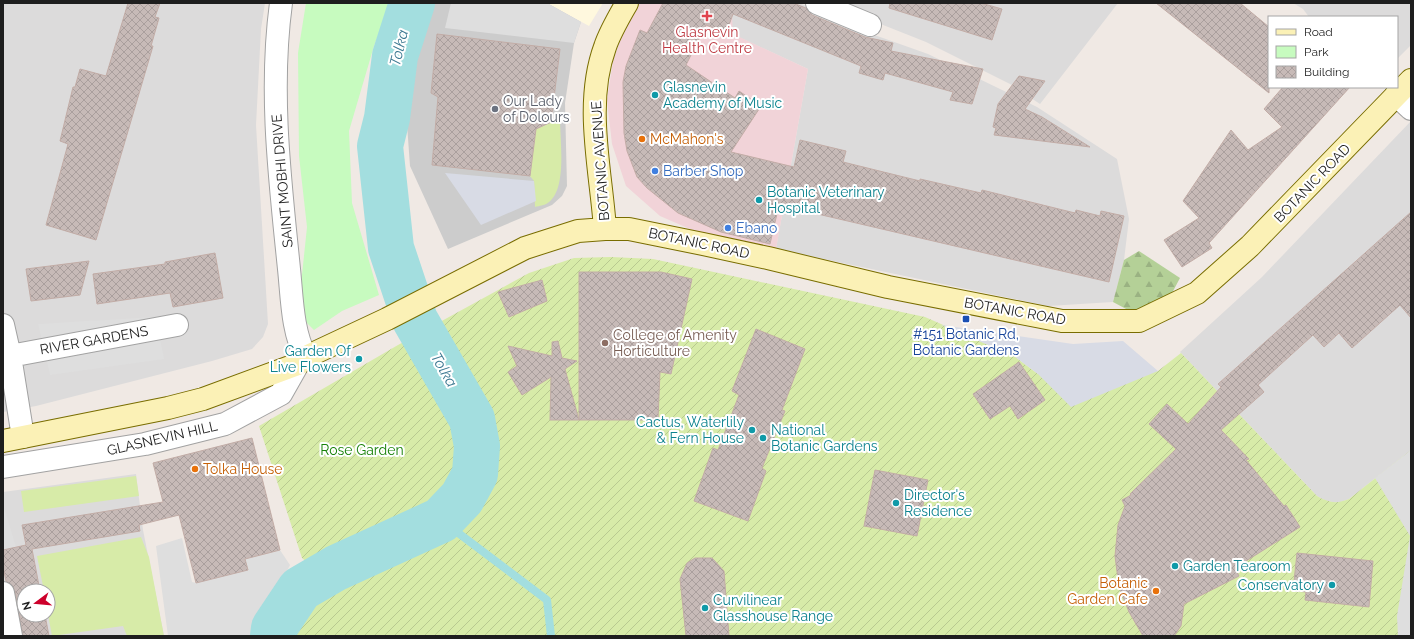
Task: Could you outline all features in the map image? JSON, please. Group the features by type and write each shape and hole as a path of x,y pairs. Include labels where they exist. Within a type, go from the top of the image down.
{"street":[{"name":"SAINT MOBHI DRIVE","path":"281,3 275,96 279,173 295,317 302,361"},
{"name":"BOTANIC AVENUE","path":"605,229 595,110 597,79 605,47 627,3"},
{"path":"816,3 870,25"},
{"name":"BOTANIC ROAD","path":"605,229 629,229 696,242 888,287 1062,321 1139,321 1197,293 1250,246 1406,95"},
{"name":"GLASNEVIN HILL","path":"13,439 168,408 203,398 302,361 525,248 578,231 605,229"},
{"path":"3,325 10,356 13,439"},
{"name":"RIVER GARDENS","path":"10,356 178,325"},
{"name":"GLASNEVIN HILL","path":"3,467 145,444 225,424 281,394 302,361"},
{"path":"3,593 11,636"}],"shaded area":[{"path":"3,3 265,3 261,29 256,125 268,324 263,337 252,349 212,361 36,406 3,412"},
{"path":"434,3 547,3 581,22 574,43 565,103 567,186 562,196 552,205 448,249 410,166 405,96"},
{"path":"451,3 547,3 581,22 574,43 445,28"},
{"path":"547,3 603,3 589,26"},
{"path":"637,3 737,3 732,15 733,34 808,69 776,249 713,239 660,216 626,186 612,144 607,100 613,61 629,15"},
{"path":"737,3 799,3 866,32 928,54 1037,107 1117,159 1129,219 1124,260 1113,302 1048,306 776,249 808,69 732,34 732,15"},
{"path":"838,3 1118,3 1040,104 1010,84 926,42 868,19"},
{"path":"1293,3 1411,3 1411,45 1398,58 1398,16 1308,16 1303,9"},
{"path":"1411,121 1411,450 1349,499 1338,503 1326,501 1317,496 1180,352 1262,277"},
{"path":"445,173 534,181 536,201 481,225"},
{"path":"156,317 164,359 50,375 38,324"},
{"path":"941,325 1073,344 1123,341 1158,371 1071,407 1038,374 1014,356"},
{"path":"1411,450 1411,636 1398,636 1397,616 1410,536 1375,478"},
{"path":"136,474 143,530 164,636 3,636 3,492"},
{"path":"3,504 16,547 3,550"},
{"path":"182,538 192,582 196,583 248,570 245,559 280,550 290,565 263,618 259,636 168,636 156,546"}],"green space":[{"path":"306,3 390,3 374,46 349,131 352,203 379,295 342,311 314,330 302,318 300,294 307,227 299,156 298,53"},
{"path":"560,119 561,163 558,186 555,195 549,202 535,207 534,181 530,176 536,129"},
{"path":"1139,251 1180,278 1172,293 1160,302 1145,309 1128,310 1113,302 1124,260"},
{"name":"National Botanic Gardens","path":"611,257 653,259 925,317 1014,356 1038,374 1158,371 1181,353 1317,496 1329,501 1341,502 1349,499 1411,450 1411,636 291,636 327,580 302,558 259,426 398,345 529,273 574,258"},
{"path":"136,476 139,496 24,512 21,491"},
{"path":"141,537 149,557 164,636 127,636 123,626 52,636 50,623 56,623 56,583 42,583 37,556"}],"building":[{"path":"128,3 160,3 155,17 159,18 151,46 153,46 96,240 46,225 68,144 60,141 73,87 75,87 80,69 106,76"},
{"path":"663,3 793,3 806,8 812,15 865,37 893,43 891,51 983,69 972,104 950,100 953,92 885,73 883,80 859,73 861,66 733,14 726,33 706,25 686,65 735,98 739,91 761,106 731,152 794,167 800,140 846,151 843,162 920,181 920,179 981,193 982,190 1075,213 1076,210 1100,216 1101,211 1124,216 1109,282 779,205 770,244 721,232 678,213 647,188 637,177 627,151 624,133 623,82 626,66 640,30 647,33"},
{"path":"890,3 981,3 1002,9 992,40 889,8"},
{"path":"1156,3 1240,3 1268,26 1269,93"},
{"name":"Our Lady of Dolours","path":"437,34 560,49 551,122 536,129 530,176 432,165 438,97 431,93"},
{"path":"1019,76 1045,81 1025,109 1042,117 1090,147 994,135 996,128 993,127 998,104"},
{"path":"1282,88 1349,88 1209,243 1212,248 1182,267 1164,240 1199,218 1183,201 1231,130 1248,150 1282,127 1264,109"},
{"path":"1411,212 1411,318 1400,305 1352,348 1339,333 1324,347 1313,335 1258,385 1264,392 1221,430 1249,459 1246,460 1284,506 1286,505 1300,527 1235,568 1239,576 1184,604 1181,626 1174,636 1143,636 1129,612 1119,587 1115,556 1118,525 1125,506 1122,500 1131,495 1130,494 1176,449 1149,424 1167,404 1188,424 1221,387 1218,384"},
{"path":"215,253 223,298 173,307 170,293 97,304 93,274 165,264 165,262"},
{"path":"89,261 80,295 31,301 26,269"},
{"path":"579,272 661,272 692,279 671,374 660,372 658,420 579,420"},
{"path":"542,280 547,301 509,317 498,292"},
{"name":"Cactus, Waterlily & Fern House","path":"756,329 805,349 782,410 785,411 762,468 766,471 748,521 694,501 713,448 718,450 739,395 732,391"},
{"path":"558,341 562,358 577,361 565,369 579,420 550,420 551,377 522,395 508,372 517,366 508,346 552,356 552,342"},
{"path":"1019,362 1045,400 1018,419 1010,406 990,419 973,394"},
{"path":"252,438 280,550 245,559 248,570 196,583 179,515 139,525 140,531 32,549 38,583 16,583 16,597 12,585 6,581 3,567 3,550 26,545 22,525 163,502 153,463"},
{"name":"Director's Residence","path":"875,470 928,480 917,536 864,526"},
{"name":"Conservatory","path":"1297,553 1373,561 1369,607 1305,600 1306,592 1293,591"},
{"name":"Curvilinear Glasshouse Range","path":"695,558 712,558 724,571 729,636 686,636 680,579 687,563"},
{"path":"21,623 47,623 49,636 23,636"}],"waterway":[{"name":"Tolka","path":"273,636 274,628 300,589 336,568 441,520 462,498 475,474 477,446 472,419 415,320 391,248 380,146 387,118 395,56 412,3"},
{"path":"441,520 547,600 551,636"}],"place":[{"name":"Glasnevin Health Centre","path":"707,16"},
{"name":"Glasnevin Academy of Music","path":"655,95"},
{"name":"Our Lady of Dolours","path":"495,109"},
{"name":"McMahon's","path":"642,139"},
{"name":"Barber Shop","path":"655,171"},
{"name":"Botanic Veterinary Hospital","path":"759,200"},
{"name":"Ebano","path":"728,228"},
{"name":"#151 Botanic Rd, Botanic Gardens","path":"966,319"},
{"name":"College of Amenity Horticulture","path":"605,343"},
{"name":"Garden Of Live Flowers","path":"359,359"},
{"name":"Cactus, Waterlily & Fern House","path":"752,430"},
{"name":"National Botanic Gardens","path":"763,438"},
{"name":"Tolka House","path":"195,469"},
{"name":"Director's Residence","path":"896,503"},
{"name":"Garden Tearoom","path":"1175,566"},
{"name":"Conservatory","path":"1332,585"},
{"name":"Botanic Garden Cafe","path":"1156,591"},
{"name":"Curvilinear Glasshouse Range","path":"705,608"}],"park label":[{"name":"Rose Garden","path":"362,450"}]}
